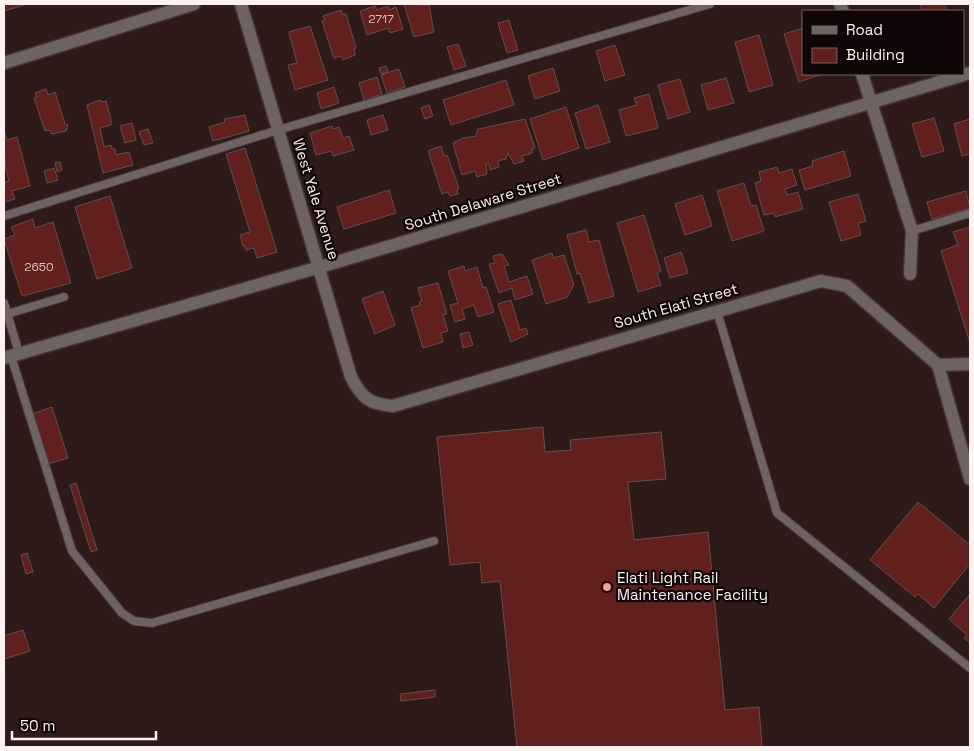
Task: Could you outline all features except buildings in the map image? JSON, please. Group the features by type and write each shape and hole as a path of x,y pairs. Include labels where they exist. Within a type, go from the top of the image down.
{"street":[{"path":"4,63 194,4"},
{"name":"West Yale Avenue","path":"241,4 351,377 356,388 367,401"},
{"path":"862,75 912,231 910,274"},
{"name":"South Delaware Street","path":"11,356 320,267 960,75"},
{"name":"South Elati Street","path":"367,401 393,406 821,281 847,286 938,365"},
{"path":"970,364 938,365 970,479"}],"lane":[{"path":"4,216 278,130 710,4"},
{"path":"912,231 970,213"},
{"path":"7,314 64,296"},
{"path":"4,303 7,314 11,356 72,551 122,614 134,621 152,623 434,541"},
{"path":"717,311 777,513 970,668"}],"place":[{"name":"Elati Light Rail Maintenance Facility","path":"607,587"}]}
